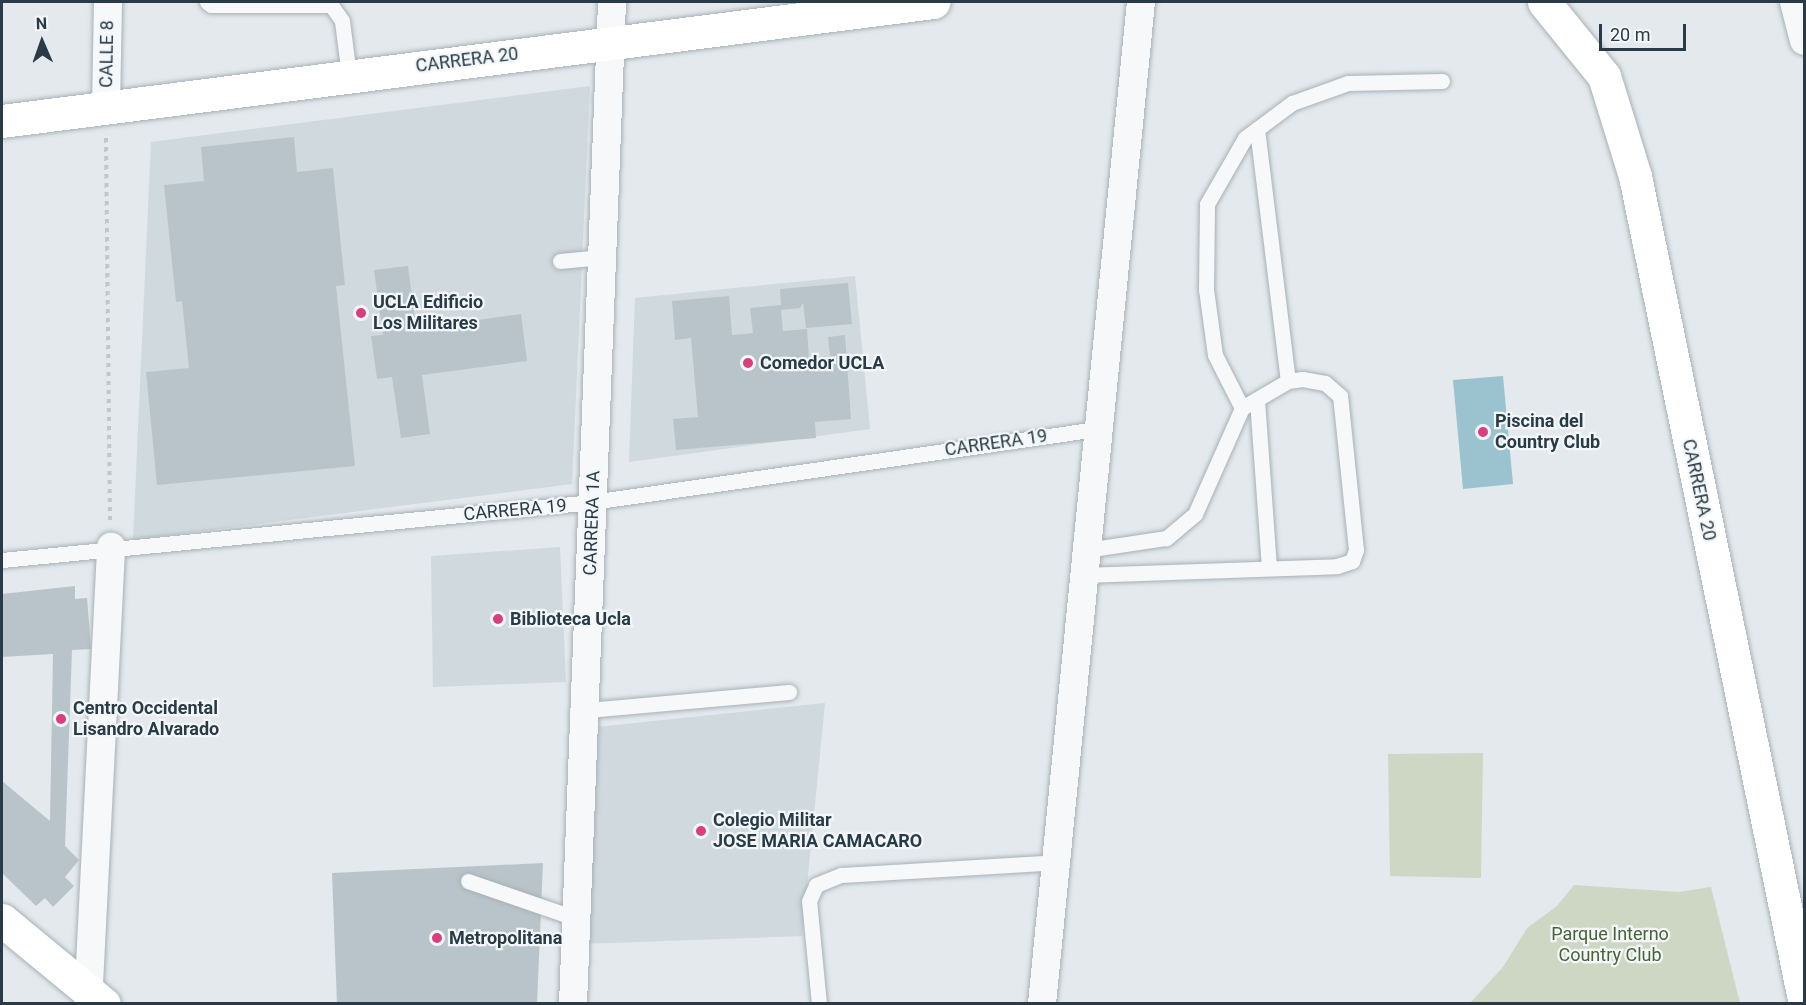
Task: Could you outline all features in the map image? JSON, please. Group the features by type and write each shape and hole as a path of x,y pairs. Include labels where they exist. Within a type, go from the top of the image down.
{"street":[{"name":"CALLE 8","path":"106,107 108,2"},
{"name":"CARRERA 1A","path":"573,1004 575,918 587,710 592,502 612,2"},
{"name":"CARRERA 20","path":"2,121 933,2"},
{"path":"1042,1004 1097,429 1141,2"},
{"name":"CARRERA 20","path":"1544,2 1604,76 1635,176 1804,999"},
{"path":"1794,2 1804,41"},
{"path":"93,1000 111,547"},
{"path":"2,920 93,1000"}],"lane":[{"path":"207,2 211,5 331,5 342,21 349,76"},
{"path":"1242,408 1215,356 1206,289 1207,204 1245,138 1292,103 1348,83 1442,81"},
{"path":"1257,129 1288,381"},
{"path":"560,261 602,257"},
{"path":"1288,381 1325,383 1340,396 1356,550 1352,561 1337,566 1269,568 1085,563 1166,538 1196,514 1242,408 1288,381"},
{"path":"1257,400 1269,568"},
{"name":"CARRERA 19","path":"2,560 111,547 592,502 1097,429"},
{"path":"587,710 789,692"},
{"path":"819,1004 809,901 816,885 841,875 1057,862"},
{"path":"468,881 575,918"}],"path":[{"path":"106,107 111,547"}],"shaded area":[{"name":"UCLA Edificio Los Militares","path":"590,86 572,484 133,540 151,142"},
{"name":"Comedor UCLA","path":"855,276 870,429 629,462 635,298"},
{"name":"Biblioteca Ucla","path":"560,547 566,682 433,687 431,556"},
{"name":"Colegio Militar JOSE MARIA CAMACARO","path":"825,703 802,936 582,944 596,727"}],"green space":[{"path":"1483,753 1481,878 1390,876 1388,754"},
{"name":"Parque Interno Country Club","path":"1574,885 1679,892 1711,887 1740,1003 1470,1003 1503,967 1527,928 1557,906"}],"water":[{"name":"Piscina del Country Club","path":"1503,376 1513,484 1463,489 1453,380"}],"building":[{"path":"294,137 297,172 333,168 345,285 336,286 355,466 157,485 146,372 189,368 182,301 176,302 164,185 204,181 201,147"},
{"path":"408,266 416,329 521,314 527,361 422,375 430,434 401,438 392,377 377,379 371,336 383,335 374,270"},
{"path":"848,283 852,324 806,328 803,303 800,308 781,310 783,331 807,329 809,358 830,356 828,337 845,335 851,419 815,422 816,438 676,450 673,419 698,417 691,338 675,340 672,301 729,296 732,335 753,333 750,308 781,305 780,289"},
{"name":"Centro Occidental Lisandro Alvarado","path":"75,586 75,599 87,598 91,649 72,650 65,846 79,860 65,877 74,886 53,907 45,898 36,906 2,873 2,781 50,821 53,654 2,657 2,594"},
{"name":"Metropolitana","path":"543,863 537,1004 337,1004 332,873"}],"place":[{"name":"UCLA Edificio Los Militares","path":"361,313"},
{"name":"Comedor UCLA","path":"748,363"},
{"name":"Piscina del Country Club","path":"1483,432"},
{"name":"Biblioteca Ucla","path":"498,619"},
{"name":"Centro Occidental Lisandro Alvarado","path":"61,719"},
{"name":"Colegio Militar JOSE MARIA CAMACARO","path":"701,831"},
{"name":"Metropolitana","path":"437,938"}]}
